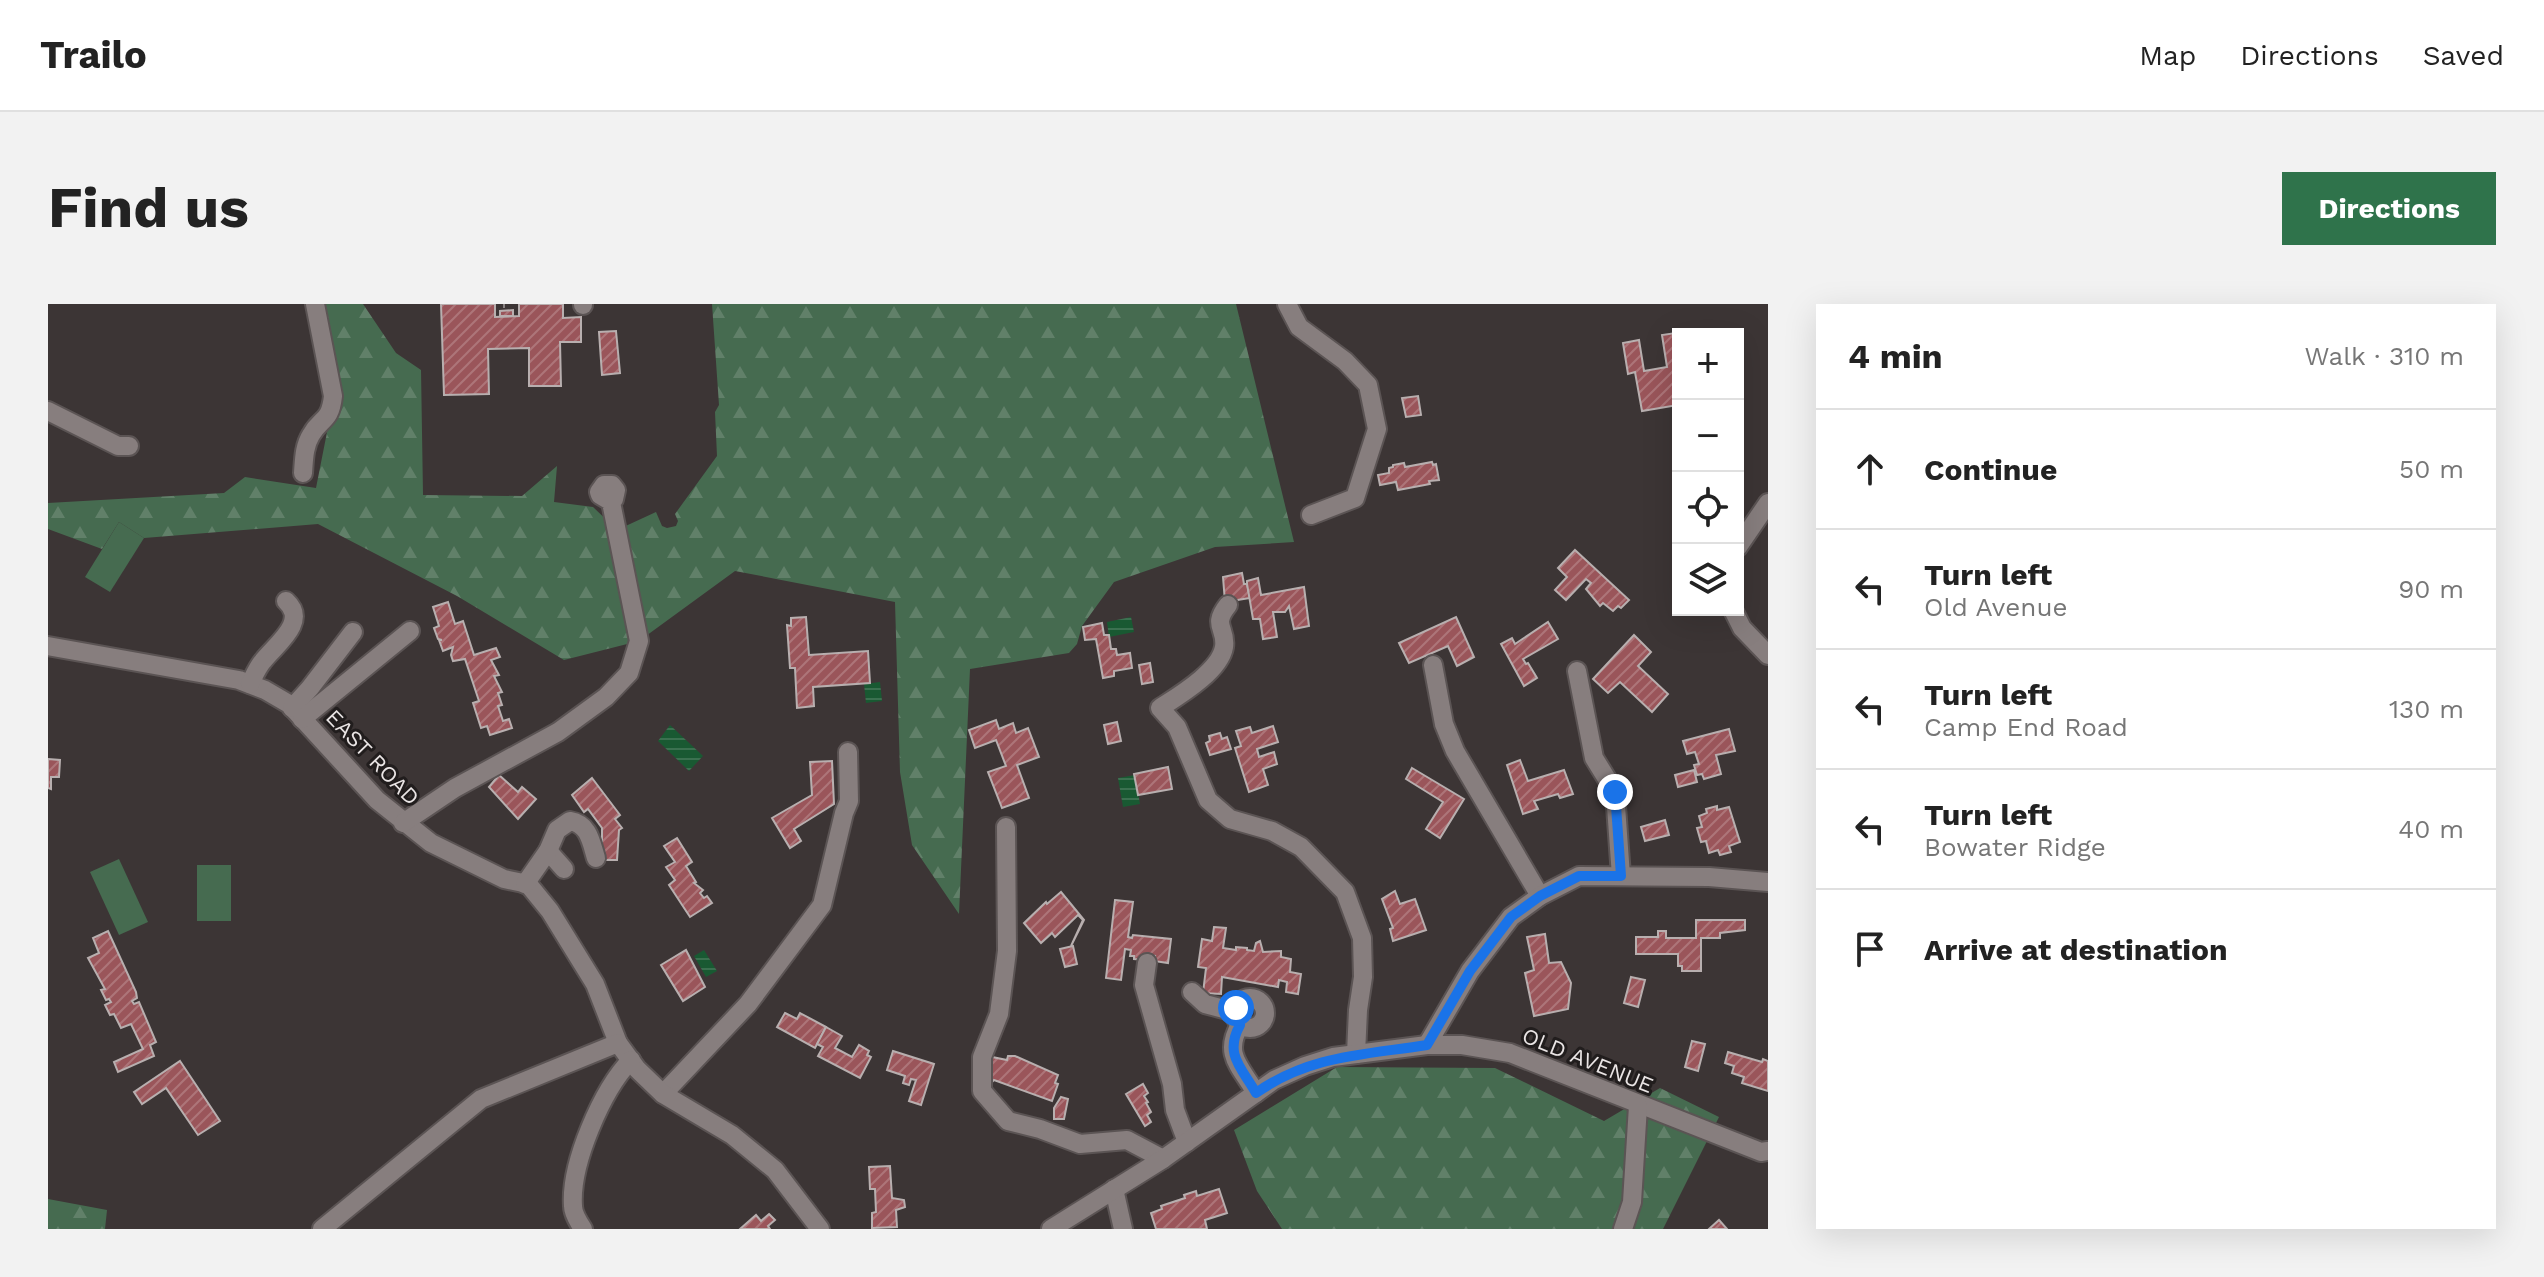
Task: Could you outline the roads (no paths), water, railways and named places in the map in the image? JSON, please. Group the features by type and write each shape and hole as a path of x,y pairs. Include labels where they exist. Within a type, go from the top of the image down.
{"street":[{"path":"303,473 305,452 312,433 331,412 333,396 315,304"},
{"path":"1287,304 1299,327 1345,361 1368,385 1377,429 1355,498 1311,515"},
{"path":"48,411 118,446 129,446"},
{"path":"403,823 455,788 558,732 606,697 629,673 639,641 610,501"},
{"path":"1740,544 1768,503"},
{"path":"250,684 265,657 290,631 294,616 286,601"},
{"path":"1228,605 1219,623 1225,644 1219,661 1185,692 1160,708 1177,727 1208,800 1230,819 1272,831 1301,847 1345,892 1362,938 1363,977 1356,1054"},
{"path":"1736,616 1742,628 1768,655"},
{"path":"297,713 410,631"},
{"path":"297,713 353,632"},
{"name":"EAST ROAD","path":"48,646 250,684 265,690 297,713 377,800 403,823 467,863 504,879 528,884 550,911 595,984 618,1043 631,1060 663,1094 732,1135 775,1170 820,1229"},
{"path":"1433,665 1444,724 1455,751 1540,896"},
{"path":"1577,671 1594,758 1615,792 1621,876"},
{"path":"663,1094 748,1004 822,905 849,801 848,752"},
{"path":"525,884 562,825 570,821 580,823 587,830 596,858"},
{"path":"1006,827 1007,951 999,1014 982,1057 982,1091 1008,1121 1080,1144 1127,1140 1163,1159"},
{"path":"548,851 564,869"},
{"path":"1427,1045 1470,971 1511,917 1540,896 1579,876 1709,877 1768,882"},
{"path":"1147,963 1144,985 1172,1084 1175,1110 1187,1142"},
{"path":"1192,992 1205,1004 1238,1019 1231,1048 1256,1093"},
{"path":"322,1229 481,1099 618,1043"},
{"name":"OLD AVENUE","path":"1051,1229 1163,1159 1274,1080 1305,1066 1356,1054 1427,1045 1462,1045 1510,1053 1638,1106 1761,1152 1768,1151"},
{"path":"583,1229 573,1209 577,1169 616,1075 631,1060"},
{"path":"1623,1229 1632,1202 1638,1106"},
{"path":"1114,1189 1123,1229"}]}
